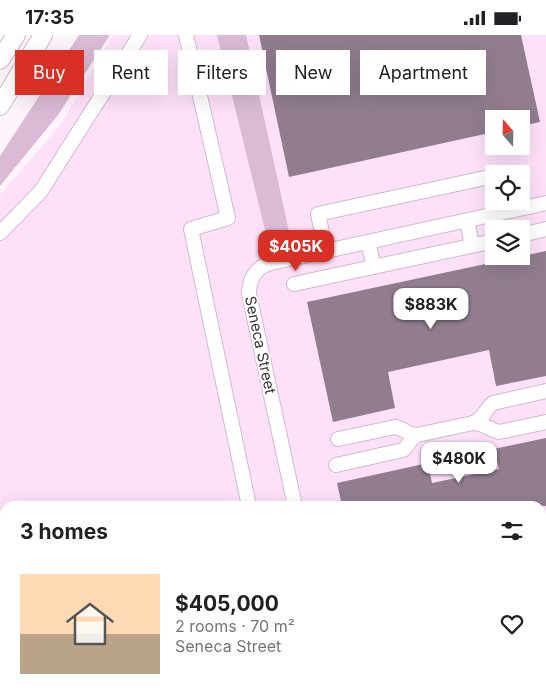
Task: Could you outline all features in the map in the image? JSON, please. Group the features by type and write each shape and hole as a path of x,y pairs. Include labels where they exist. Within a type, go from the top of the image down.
{"main road":[{"path":"0,60 16,35"},
{"path":"0,106 43,35"}],"street":[{"path":"0,233 41,191 140,35"},
{"path":"186,35 228,218 191,229 248,501"},
{"path":"326,251 318,214 485,178"},
{"name":"Seneca Street","path":"530,204 546,203"},
{"name":"Seneca Street","path":"294,501 251,303 249,288 254,274 265,265 466,221 498,210"},
{"path":"466,221 472,245"},
{"path":"530,233 546,229"},
{"path":"368,242 374,267"},
{"path":"294,284 485,243"},
{"path":"474,423 494,403 546,391"},
{"path":"338,439 395,427 401,428 410,435 417,435 474,423 484,424 499,432 546,422"},
{"path":"336,465 403,450 412,438 417,435"}],"shaded area":[{"path":"79,35 110,35 100,50 94,50 94,60 84,75 84,50 69,50"},
{"path":"113,35 546,35 546,501 0,501 0,195 61,124 78,95 84,95 84,85 94,68 94,95 168,95 168,50 104,50"},
{"path":"217,35 246,35 249,50 221,50"},
{"path":"40,95 71,95 58,115 0,186 0,156"},
{"path":"232,95 259,95 290,236 267,238"}],"building":[{"path":"259,35 521,35 540,122 530,124 530,110 485,110 485,134 289,177 266,68 266,50 262,50"},
{"path":"546,251 546,376 496,386 489,350 388,372 395,408 333,422 307,302 485,264 530,265 530,254"},
{"path":"546,438 546,501 341,501 337,483 428,463 432,483 499,469 494,449"}]}
